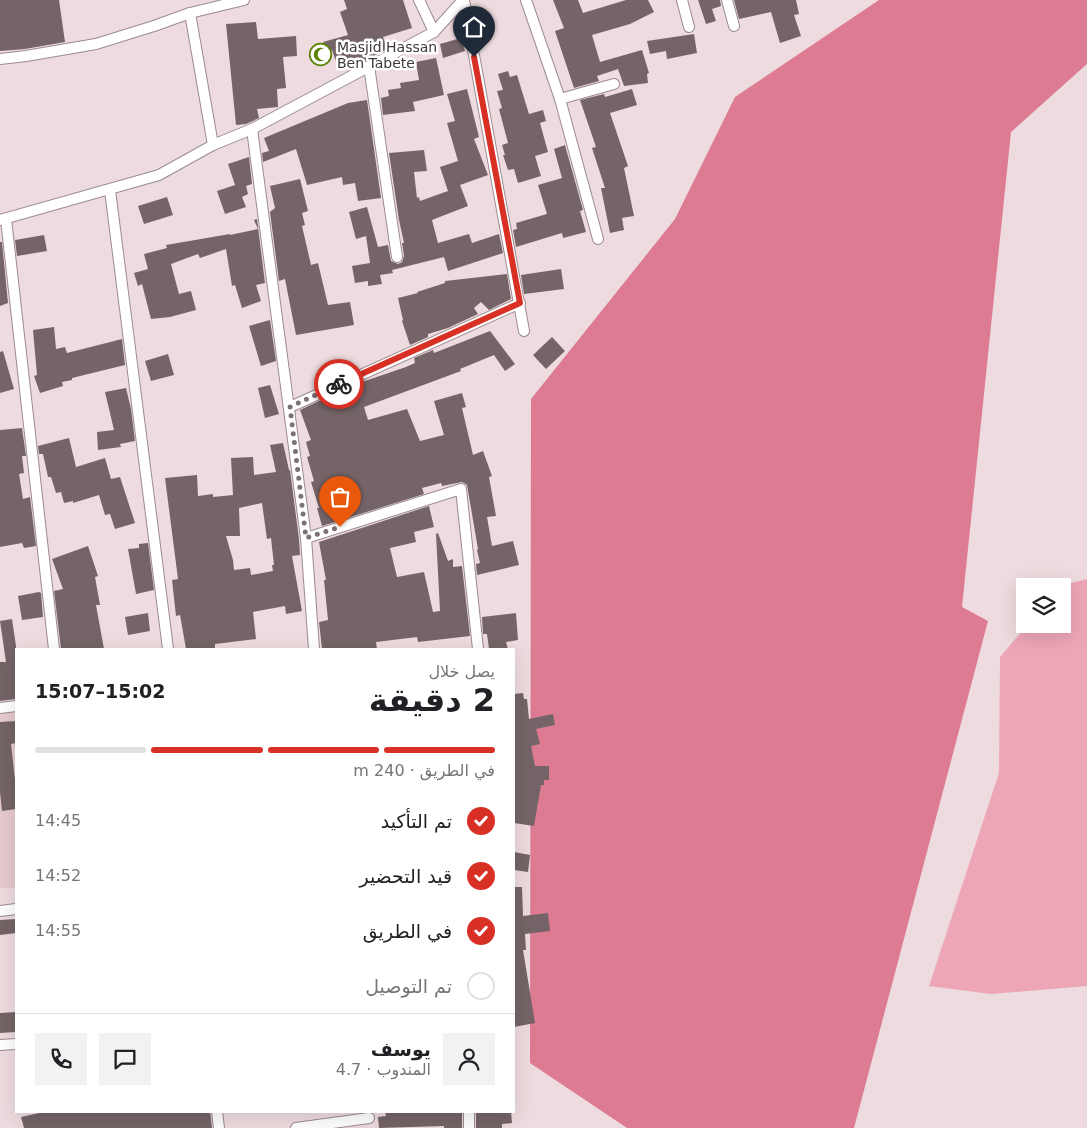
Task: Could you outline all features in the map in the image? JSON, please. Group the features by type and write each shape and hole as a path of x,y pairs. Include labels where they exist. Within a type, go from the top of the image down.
{"street":[{"path":"0,59 96,44 190,13 244,0"},
{"path":"420,0 434,32"},
{"path":"54,648 3,220 158,175 213,145 252,129 434,32 463,0"},
{"path":"463,0 524,331"},
{"path":"526,0 560,99 598,239"},
{"path":"682,0 689,27"},
{"path":"727,0 734,26"},
{"path":"190,13 213,145"},
{"path":"369,66 396,257"},
{"path":"560,99 614,84"},
{"path":"252,129 306,538 314,648"},
{"path":"110,190 168,648"},
{"path":"290,407 520,303"},
{"path":"306,538 460,489 478,648"},
{"path":"0,708 15,706"},
{"path":"0,911 15,909"},
{"path":"0,1045 15,1044"},
{"path":"217,1113 219,1128"},
{"path":"469,1113 469,1128"},
{"path":"296,1128 369,1119"}],"shaded area":[{"path":"879,0 1087,0 1087,64 1011,132 962,607 988,621 854,1128 627,1128 530,1063 531,399 675,219 735,97"},
{"path":"1087,579 1087,986 991,994 929,986 999,773 1000,657 1020,633 1071,633 1071,583"},
{"path":"15,712 15,888 0,888 0,713"}],"building":[{"path":"0,0 59,0 65,42 0,51"},
{"path":"344,0 403,0 412,28 383,37 387,49 365,61 364,59 338,67 332,50 326,52 323,42 348,35 340,12 347,9"},
{"path":"553,0 578,0 583,13 626,0 648,0 654,12 630,24 592,35 600,62 642,50 649,73 647,74 648,83 624,86 618,69 597,76 599,81 574,88 555,31 564,28"},
{"path":"698,0 720,0 721,6 712,9 716,21 706,24"},
{"path":"734,0 796,0 799,14 794,15 801,36 780,43 771,12 739,19"},
{"path":"256,22 258,39 296,36 297,56 283,57 286,88 277,89 278,107 257,109 259,118 246,124 236,125 226,24"},
{"path":"694,34 697,53 667,59 666,51 650,54 647,41"},
{"path":"461,38 465,51 443,58 440,44"},
{"path":"436,58 444,95 413,102 415,111 383,115 381,98 389,96 388,90 401,88 400,83 419,80 416,62"},
{"path":"508,71 510,77 517,75 529,114 543,110 546,121 540,123 548,152 535,156 541,176 518,183 514,169 508,170 503,155 505,155 502,145 508,143 499,109 502,108 497,91 503,90 498,74"},
{"path":"467,89 479,137 474,139 488,175 460,185 468,206 432,220 438,243 469,234 472,243 499,234 503,253 448,271 444,257 392,270 393,273 380,275 382,284 368,286 368,281 355,283 352,266 370,263 366,236 356,239 349,212 367,207 378,247 388,245 391,261 398,264 402,262 404,256 402,243 404,243 389,153 424,150 427,171 414,172 417,198 419,197 420,201 448,191 440,167 458,161 447,123 455,121 447,94"},
{"path":"632,89 637,105 610,113 628,166 624,168 634,216 622,218 624,230 610,233 601,188 605,188 592,148 596,147 580,100 604,94 605,97"},
{"path":"367,100 381,198 358,201 355,183 343,185 342,177 307,185 296,149 263,162 262,153 269,151 264,138 348,103"},
{"path":"565,145 583,210 580,211 586,232 563,238 562,233 516,247 513,230 517,229 516,223 547,214 538,185 562,178 554,149"},
{"path":"249,157 252,184 246,186 248,194 242,197 246,207 225,214 217,191 235,185 228,164"},
{"path":"300,179 308,211 302,213 305,225 302,226 311,265 318,263 328,305 350,302 354,325 296,335 285,279 279,281 270,212 275,208 270,186"},
{"path":"167,197 173,215 144,224 138,206"},
{"path":"257,219 265,283 256,285 261,301 242,308 235,285 232,286 226,249 200,258 198,254 171,264 179,294 191,291 196,310 170,317 151,319 142,284 138,286 134,273 148,269 144,254 167,248 166,245 258,229 254,220"},
{"path":"44,235 47,251 17,256 15,240"},
{"path":"0,242 2,242 8,303 0,306"},
{"path":"561,269 564,289 524,294 521,275"},
{"path":"507,274 511,299 489,310 481,302 474,308 478,314 448,328 428,334 428,337 410,345 402,321 398,298 418,293 445,283 445,281"},
{"path":"270,320 276,361 261,366 249,326"},
{"path":"54,327 56,349 65,347 67,353 122,339 125,365 72,378 72,380 62,382 63,386 40,393 34,376 37,375 33,330"},
{"path":"490,331 515,364 505,371 494,355 460,369 461,371 364,407 368,420 407,409 420,441 444,435 434,401 462,393 466,407 462,408 473,455 483,451 492,476 489,477 496,516 487,517 492,546 513,541 519,565 477,575 476,564 480,563 478,549 467,485 462,482 442,486 441,483 422,488 424,494 322,526 311,482 314,481 307,457 310,456 306,442 311,440 300,410 319,401 358,388 356,384 415,363 414,358 433,350 434,353"},
{"path":"552,337 565,351 546,369 533,355"},
{"path":"3,351 14,389 0,393 0,352"},
{"path":"168,354 174,375 151,381 145,361"},
{"path":"270,385 279,414 265,418 258,388"},
{"path":"126,388 135,441 120,444 121,447 98,450 97,432 114,430 105,392"},
{"path":"22,428 26,456 22,456 24,473 19,474 23,499 30,497 36,546 24,548 22,543 0,547 0,430"},
{"path":"69,438 76,467 105,458 111,479 120,477 135,523 115,529 110,514 105,515 99,495 73,503 73,501 64,503 61,492 56,493 51,477 48,477 43,454 39,454 38,446"},
{"path":"283,443 290,470 299,539 300,555 292,556 302,611 286,614 285,606 253,612 256,639 215,644 215,648 186,648 180,615 176,616 172,580 178,579 165,478 197,475 198,496 213,494 213,497 233,495 231,458 253,457 254,475 276,472 270,445","holes":["262,503 267,539 271,538 273,571 251,575 250,568 234,570 226,536 240,536 239,508"]},
{"path":"429,506 434,527 414,532 416,542 390,548 397,577 424,572 433,612 440,611 436,534 438,533 448,561 453,559 453,567 462,566 470,636 418,642 417,637 376,642 377,648 322,648 319,622 328,620 324,580 326,580 319,542"},
{"path":"148,543 154,590 136,594 128,549 139,548 139,544"},
{"path":"88,546 98,576 95,577 100,605 96,605 104,648 61,648 54,591 63,589 52,559"},
{"path":"41,593 43,617 22,620 18,596"},
{"path":"148,613 150,631 128,635 125,617"},
{"path":"516,613 518,640 506,642 508,648 489,648 487,634 483,634 482,617"},
{"path":"12,619 16,648 15,699 0,701 0,662 6,662 0,621"},
{"path":"523,693 524,699 527,699 529,719 553,714 555,725 536,729 540,744 531,746 535,766 549,766 549,780 544,780 544,785 541,785 534,826 515,823 515,694"},
{"path":"15,721 15,743 11,744 15,780 15,809 2,811 0,792 0,722"},
{"path":"515,852 530,855 528,872 515,870"},
{"path":"515,887 522,887 523,916 548,913 550,931 525,934 526,950 523,950 535,1023 515,1027"},
{"path":"15,919 15,933 0,935 0,920"},
{"path":"15,1012 15,1032 0,1033 0,1013"},
{"path":"39,1113 210,1113 212,1128 24,1128 21,1117"},
{"path":"385,1113 462,1113 462,1128 444,1128 444,1126 379,1128 378,1117 386,1116"},
{"path":"476,1113 511,1113 512,1123 502,1124 502,1128 476,1128"}],"way so far":[{"path":"339,384 290,407 306,538 340,527"}],"place":[{"name":"Masjid Hassan Ben Tabete","path":"321,55"}],"route":[{"path":"339,384 520,303 474,57"}]}
